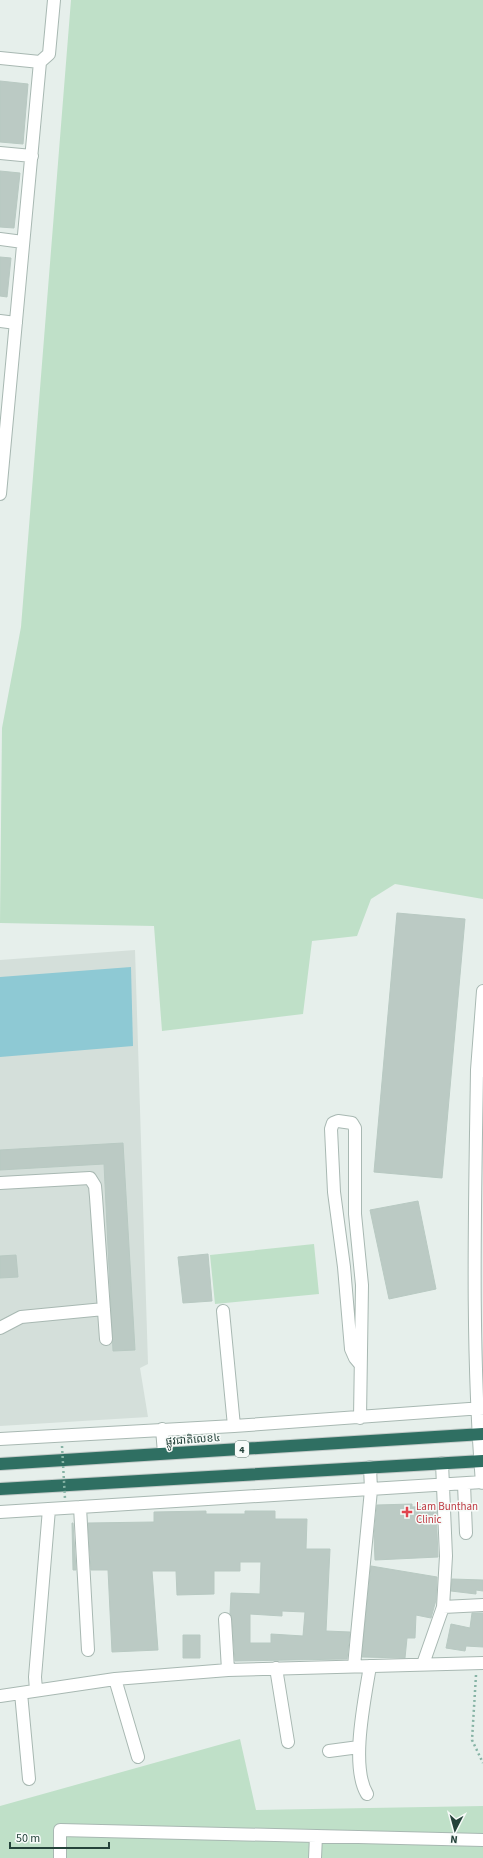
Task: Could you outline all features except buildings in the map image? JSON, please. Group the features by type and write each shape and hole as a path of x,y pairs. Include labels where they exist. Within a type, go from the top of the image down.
{"highway":[{"name":"ផ្លូវជាតិលេខ៤","path":"0,1464 481,1434"},
{"path":"0,1490 482,1461"}],"street":[{"path":"0,494 4,412 16,323 40,62 49,54 54,0"},
{"path":"0,58 40,62"},
{"path":"0,153 32,156"},
{"path":"0,239 24,242"},
{"path":"0,321 16,323"},
{"path":"0,1512 482,1482 475,1223 483,991"},
{"path":"360,1364 355,1358 351,1349 344,1267 334,1192 331,1129 333,1123 338,1121 352,1123 355,1128 355,1214 362,1285 360,1418"},
{"path":"0,1183 90,1178 95,1186 106,1339"},
{"path":"0,1328 21,1318 104,1309"},
{"path":"224,1311 234,1426"},
{"path":"0,1439 234,1426 480,1409"},
{"path":"162,1429 164,1454"},
{"path":"423,1664 443,1607 446,1556 442,1463"},
{"path":"354,1666 371,1490 370,1467"},
{"path":"464,1484 466,1534"},
{"path":"80,1507 88,1650"},
{"path":"36,1690 35,1677 49,1509"},
{"path":"443,1607 483,1605"},
{"path":"225,1619 228,1670"},
{"path":"0,1696 115,1679 228,1670 479,1663"},
{"path":"367,1794 362,1785 359,1747 370,1666"},
{"path":"276,1668 288,1742"},
{"path":"115,1679 138,1756"},
{"path":"21,1693 29,1778"},
{"path":"329,1751 359,1747"},
{"path":"60,1858 60,1830 483,1840"},
{"path":"315,1858 316,1836"}],"path":[{"path":"62,1446 65,1499"},
{"path":"479,1663 472,1740 483,1763"}],"shaded area":[{"path":"135,950 148,1364 140,1368 148,1417 0,1426 0,960"}],"green space":[{"path":"71,0 483,0 483,899 395,884 371,899 357,936 312,941 303,1014 162,1031 154,926 0,923 2,728 21,627"},
{"path":"314,1244 319,1294 215,1304 210,1255"},
{"path":"240,1739 256,1810 483,1806 483,1858 0,1858 0,1806"}],"water":[{"path":"131,967 133,1046 0,1057 0,977"}],"place":[{"name":"Lam Bunthan Clinic","path":"407,1512"}]}
